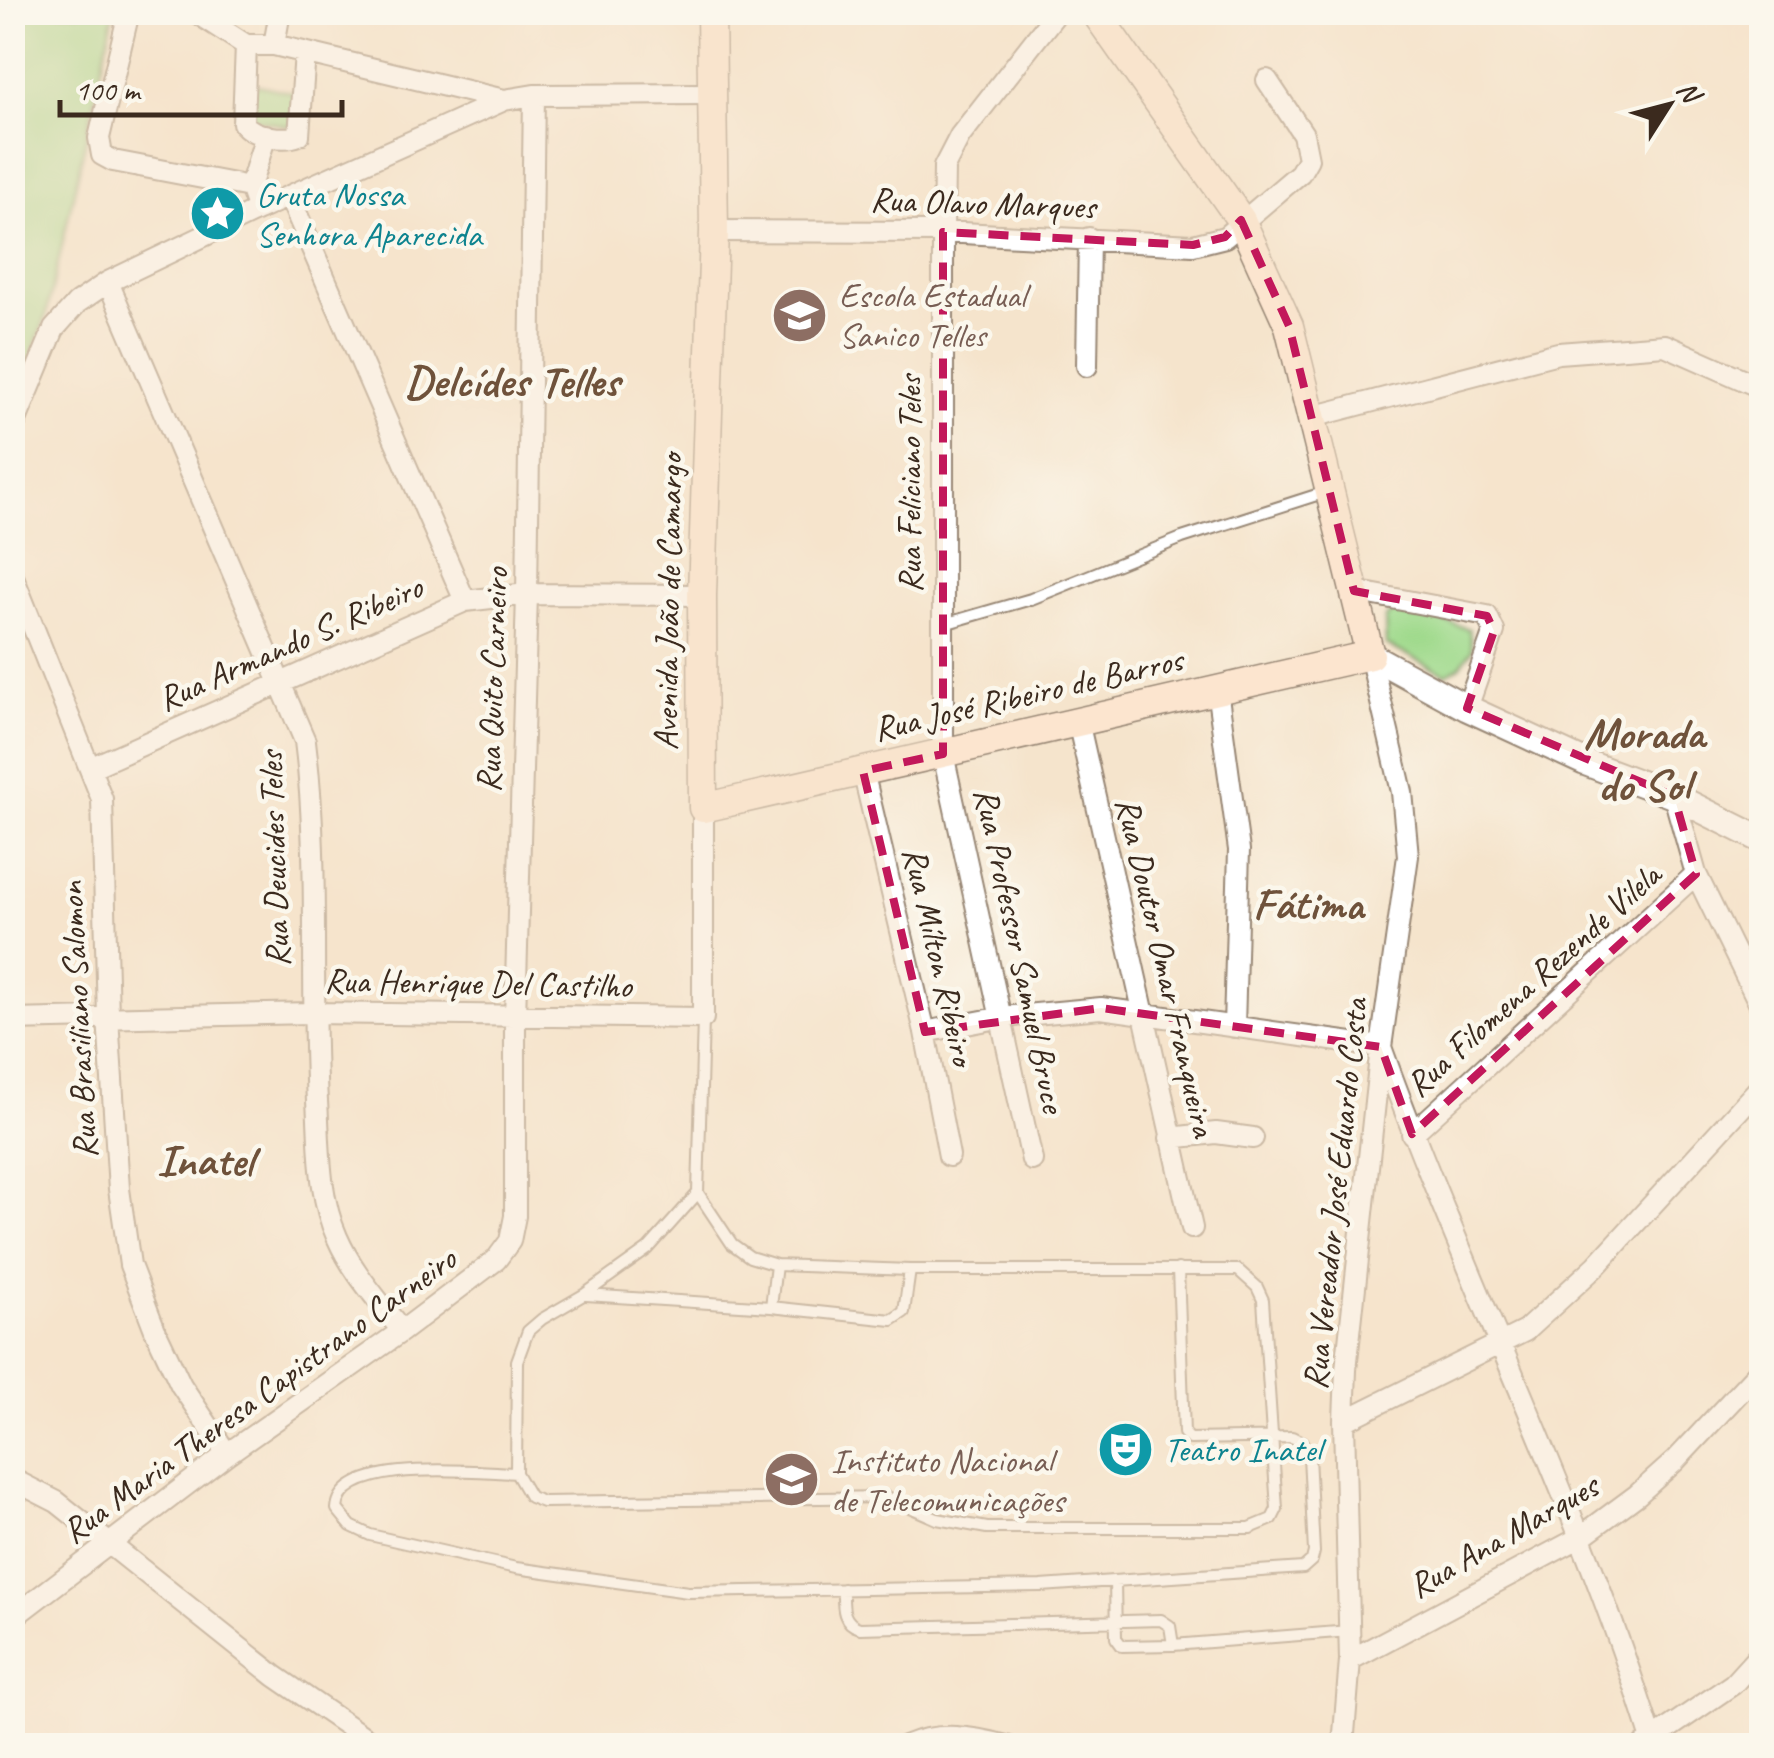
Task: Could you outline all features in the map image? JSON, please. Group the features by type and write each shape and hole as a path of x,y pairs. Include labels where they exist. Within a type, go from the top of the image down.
{"main road":[{"name":"Avenida João de Camargo","path":"703,808 702,595 714,230 711,12"},
{"path":"1095,12 1241,220 1289,326 1370,654"},
{"name":"Rua José Ribeiro de Barros","path":"703,808 1370,654"}],"street":[{"path":"129,12 100,138 102,155 112,161 250,187"},
{"path":"195,12 246,45 274,44 504,100"},
{"path":"274,44 280,12"},
{"name":"Rua Feliciano Teles","path":"943,754 944,167 960,136 1057,12"},
{"path":"246,45 243,124 250,132 266,135 292,138 299,134 305,53"},
{"name":"Rua Olavo Marques","path":"714,230 943,232 1193,245 1225,237 1300,173 1308,159 1302,134 1267,80"},
{"path":"12,430 54,330 78,303 108,282 504,100 534,96 710,94"},
{"name":"Rua Quito Carneiro","path":"496,1260 510,1241 515,1216 515,1018 527,594 534,96"},
{"path":"258,210 250,187 266,135"},
{"path":"290,198 466,601"},
{"path":"1087,366 1089,238"},
{"name":"Rua Deucides Teles","path":"108,282 306,741 311,788 312,1014 324,1198 336,1236 356,1272 402,1331"},
{"path":"1312,417 1558,353 1665,345 1762,388"},
{"name":"Rua Brasiliano Salomon","path":"12,574 102,799 108,1017 119,1189 130,1266 154,1330 181,1385 227,1454"},
{"path":"1354,590 1487,616 1494,631 1467,708"},
{"name":"Rua Armando S. Ribeiro","path":"90,768 466,601 527,594 702,595"},
{"path":"1370,654 1467,708 1584,762 1674,796 1762,840"},
{"name":"Rua Vereador José Eduardo Costa","path":"1342,1746 1350,1660 1344,1421 1350,1320 1408,842 1402,792 1370,654"},
{"path":"1217,689 1239,850 1234,1027"},
{"name":"Rua Doutor Omar Franqueira","path":"1078,721 1192,1228"},
{"name":"Rua Professor Samuel Bruce","path":"943,754 1032,1160"},
{"name":"Rua Mílton Ribeiro","path":"863,771 925,1032 949,1156"},
{"path":"1674,796 1696,874 1762,1009"},
{"name":"Avenida João de Camargo","path":"703,808 703,1018"},
{"name":"Rua Filomena Rezende Vilela","path":"1412,1134 1696,874"},
{"path":"925,1032 1003,1017 1101,1008 1381,1047 1412,1134 1579,1538 1649,1744 1734,1684 1762,1652"},
{"name":"Rua Henrique Del Castilho","path":"12,1020 312,1014 703,1018"},
{"path":"1344,1421 1525,1331 1596,1266 1762,1085"},
{"path":"1170,1138 1216,1132 1253,1138"},
{"name":"Rua Maria Theresa Capistrano Carneiro","path":"12,1618 227,1454 496,1260"},
{"name":"Rua Ana Marques","path":"1350,1660 1579,1538 1675,1461 1762,1368"},
{"path":"12,1479 57,1502 275,1676 377,1746"},
{"path":"905,1746 976,1738 1007,1746"},
{"path":"12,1740 18,1746"}],"lane":[{"path":"942,624 1031,599 1182,538 1330,490"},
{"name":"Avenida João de Camargo","path":"698,1193 703,1018"},
{"path":"698,1193 732,1244 750,1257 776,1264 910,1270 1238,1270 1263,1300 1276,1509 1272,1520 1250,1528 987,1528 937,1519 886,1498 864,1496 543,1502 530,1497 516,1472 517,1361 528,1332 648,1249 698,1193"},
{"path":"771,1307 776,1264"},
{"path":"516,1472 375,1474 347,1487 337,1498 336,1509 350,1526 370,1535 516,1568 688,1592 1114,1581 1296,1571 1308,1565 1314,1552 1310,1456 1302,1442 1292,1436 1190,1439 1184,1433 1178,1269"},
{"path":"585,1294 892,1320 904,1312 910,1270"},
{"path":"1114,1581 1116,1638 1122,1646 1350,1631"},
{"path":"844,1589 845,1616 860,1628 1166,1622 1172,1645"}],"path":[{"path":"12,65 26,12"},
{"path":"12,314 21,317"}],"highlighted area":[{"path":"1241,220 1289,326 1354,591 1487,616 1494,631 1467,708 1674,796 1696,874 1412,1134 1381,1047 1101,1008 925,1032 863,771 943,754 943,232 1193,245 1225,237"}],"green space":[{"path":"13,12 114,13 46,317 13,402"},
{"path":"253,84 300,94 294,127 246,118"},
{"path":"1398,607 1469,629 1472,650 1460,666 1446,674 1386,645 1385,618"}],"place":[{"name":"Gruta Nossa Senhora Aparecida","path":"217,214"},
{"name":"Escola Estadual Sanico Telles","path":"800,315"},
{"name":"Teatro Inatel","path":"1125,1449"},
{"name":"Instituto Nacional de Telecomunicações","path":"792,1480"}],"district":[{"name":"Delcídes Telles","path":"512,381"},
{"name":"Morada do Sol","path":"1644,759"},
{"name":"Fátima","path":"1308,904"},
{"name":"Inatel","path":"205,1160"}]}
